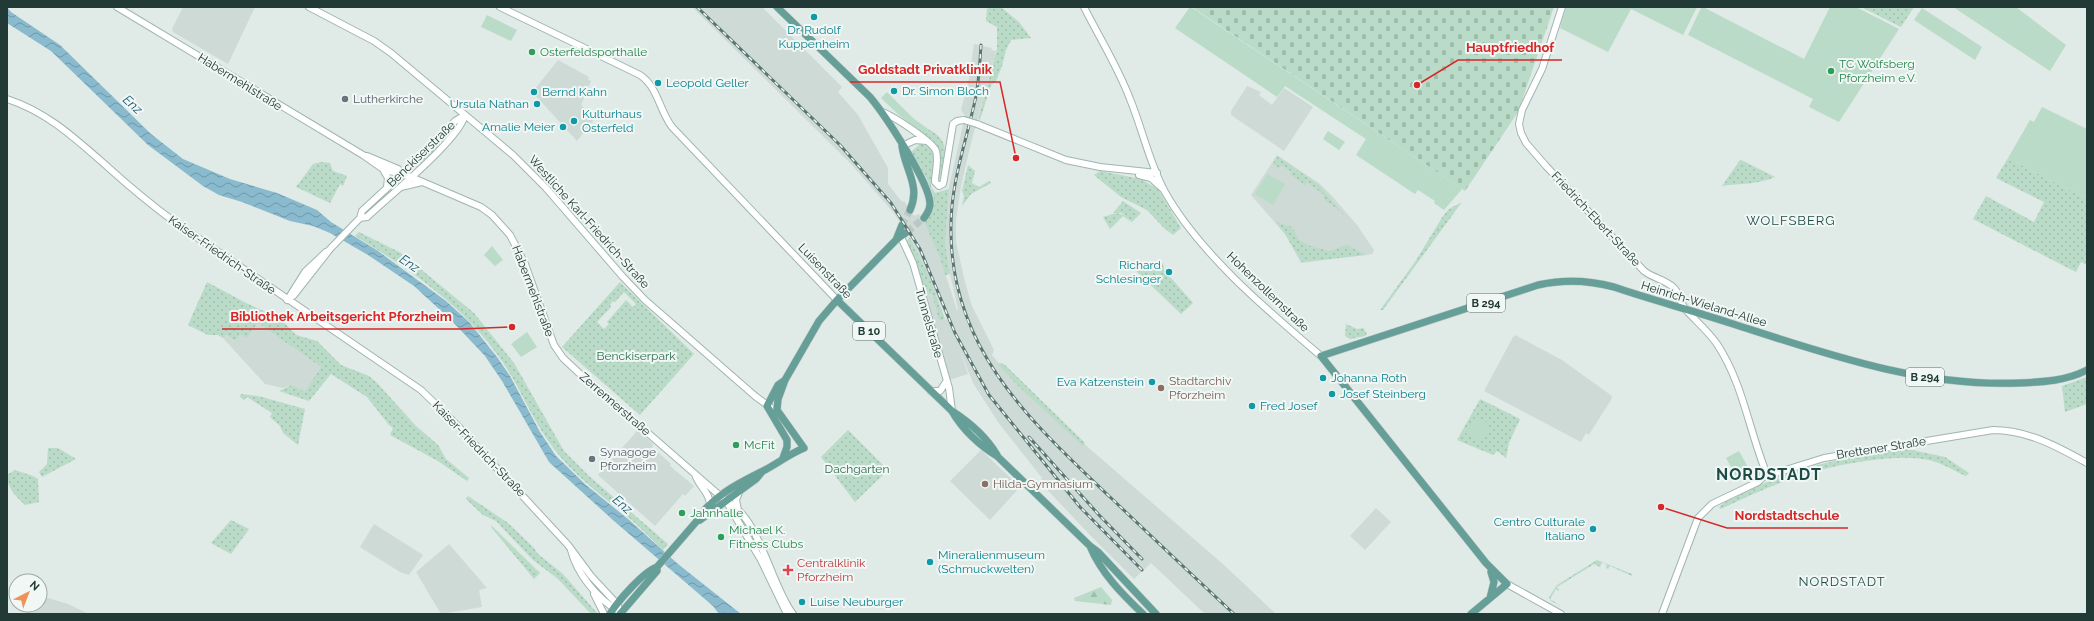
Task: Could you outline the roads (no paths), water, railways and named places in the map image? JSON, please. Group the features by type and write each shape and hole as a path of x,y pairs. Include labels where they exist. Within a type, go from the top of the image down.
{"main road":[{"name":"Habermehlstraße","path":"117,7 364,155 383,168 395,173 402,173"},
{"name":"Westliche Karl-Friedrich-Straße","path":"309,7 374,41 391,53 513,155 546,188 623,277 645,300 767,406 775,419"},
{"name":"Luisenstraße","path":"500,7 640,75 653,86 666,120 686,143 837,300 952,411 964,419 992,448 997,456 1098,552 1156,614"},
{"path":"777,7 870,98 882,112 902,146 911,157 929,196 930,208 924,218"},
{"name":"Hohenzollernstraße","path":"1084,7 1130,96 1164,191 1194,233 1225,268 1320,356 1486,563 1507,584 1561,614"},
{"name":"Friedrich-Ebert-Straße","path":"1562,7 1546,58 1521,114 1519,124 1521,133 1531,149 1644,271 1652,277 1667,282 1676,290 1685,309 1714,340 1731,369 1744,402 1764,467 1763,477"},
{"name":"Kaiser-Friedrich-Straße","path":"7,99 24,105 45,116 80,142 144,199 176,223 421,390 466,434 570,548 613,609"},
{"path":"882,112 897,119 934,146 937,153 935,182 936,185 940,186 944,179 954,124 957,121 964,120 1066,160 1132,171 1157,173"},
{"name":"Benckiserstraße","path":"465,115 461,126 411,177 367,217 360,218 362,211 438,141 456,121 465,115"},
{"path":"902,146 916,140 929,142"},
{"path":"902,146 904,160 915,191 910,210"},
{"name":"Habermehlstraße","path":"364,155 381,161 398,169 402,173 487,210 510,235 525,264 550,335 559,353"},
{"path":"398,188 424,182 422,166"},
{"path":"383,168 388,178 387,187"},
{"path":"1132,171 1136,174 1151,178 1164,191"},
{"path":"287,300 308,268 318,257 332,247 360,218"},
{"path":"613,609 653,568 657,567 696,522 744,479 763,471 804,448 794,436 777,410 778,399 785,380 811,333 837,300 902,238 901,227"},
{"name":"Tunnelstraße","path":"902,238 913,263 946,382 949,388 952,411"},
{"name":"Heinrich-Wieland-Allee","path":"1320,356 1554,282 1579,280 1601,284 1685,309 1847,360 1917,376 1965,382 2007,384 2058,380 2087,370"},
{"name":"Zerrennerstraße","path":"559,353 579,373 734,506 762,548 793,614"},
{"path":"767,406 778,385 785,380"},
{"path":"931,391 940,391 946,382"},
{"name":"Westliche Karl-Friedrich-Straße","path":"767,406 777,410"},
{"path":"775,419 794,436"},
{"path":"775,419 788,444 782,459"},
{"name":"Brettener Straße","path":"1662,614 1698,518 1712,504 1758,482 1763,477 1824,458 1984,431 2007,430 2037,438 2087,463"},
{"path":"696,522 700,515 710,505 740,490 756,479 763,471"},
{"path":"695,474 697,482 710,497 710,505"},
{"path":"739,512 736,500 740,490"},
{"name":"Zerrennerstraße","path":"723,498 761,560 788,614"},
{"name":"Luisenstraße","path":"1090,546 1106,573 1118,589 1143,614"},
{"name":"Kaiser-Friedrich-Straße","path":"570,548 573,557 589,585 613,609 621,614"},
{"name":"Hohenzollernstraße","path":"1486,563 1494,580 1494,590 1490,598"},
{"path":"621,614 657,571 657,567"},
{"path":"1470,614 1507,584"},
{"path":"589,585 604,614"}],"water":[{"path":"7,7 11,12 60,45 151,134 183,159 230,179 277,193 317,210 331,222 378,251 446,301 469,322 497,357 510,376 540,432 556,456 586,485 628,519 678,564 741,614 719,614 713,606 614,521 549,462 502,381 485,356 452,321 414,286 368,255 330,233 313,226 290,221 242,202 219,195 203,186 148,145 51,51 7,23"}],"tunnel":[{"path":"902,225 910,210"},
{"path":"907,232 924,218"}],"railway":[{"path":"697,7 840,145 891,203 920,249 955,333 989,395 1080,507 1142,570"},
{"path":"981,45 976,96 960,160 954,193 951,226 954,269 964,309 979,345 999,378 1051,439 1234,614"},
{"path":"1029,437 1099,515 1142,559"}],"place":[{"name":"Dr. Rudolf Kuppenheim","path":"814,17"},
{"name":"Osterfeldsporthalle","path":"532,52"},
{"name":"TC Wolfsberg Pforzheim e.V.","path":"1831,71"},
{"name":"Leopold Geller","path":"658,83"},
{"name":"Hauptfriedhof","path":"1417,85"},
{"name":"Dr. Simon Bloch","path":"894,91"},
{"name":"Bernd Kahn","path":"534,92"},
{"name":"Lutherkirche","path":"345,99"},
{"name":"Ursula Nathan","path":"537,104"},
{"name":"Kulturhaus Osterfeld","path":"574,121"},
{"name":"Amalie Meier","path":"563,127"},
{"name":"Goldstadt Privatklinik","path":"1016,158"},
{"name":"Richard Schlesinger","path":"1169,272"},
{"name":"Bibliothek Arbeitsgericht Pforzheim","path":"512,327"},
{"name":"Johanna Roth","path":"1323,378"},
{"name":"Eva Katzenstein","path":"1152,382"},
{"name":"Stadtarchiv Pforzheim","path":"1161,388"},
{"name":"Josef Steinberg","path":"1332,394"},
{"name":"Fred Josef","path":"1252,406"},
{"name":"McFit","path":"736,445"},
{"name":"Synagoge Pforzheim","path":"592,459"},
{"name":"Hilda-Gymnasium","path":"985,484"},
{"name":"Nordstadtschule","path":"1661,507"},
{"name":"Jahnhalle","path":"682,513"},
{"name":"Centro Culturale Italiano","path":"1593,529"},
{"name":"Michael K. Fitness Clubs","path":"721,537"},
{"name":"Mineralienmuseum (Schmuckwelten)","path":"930,562"},
{"name":"Centralklinik Pforzheim","path":"788,570"},
{"name":"Luise Neuburger","path":"802,602"}],"district":[{"name":"WOLFSBERG","path":"1791,220"},
{"name":"NORDSTADT","path":"1769,474"},
{"name":"NORDSTADT","path":"1842,581"}],"water label":[{"name":"Enz","path":"133,104"},
{"name":"Enz","path":"410,263"},
{"name":"Enz","path":"623,504"}],"park label":[{"name":"Benckiserpark","path":"636,356"},
{"name":"Dachgarten","path":"857,469"}]}
